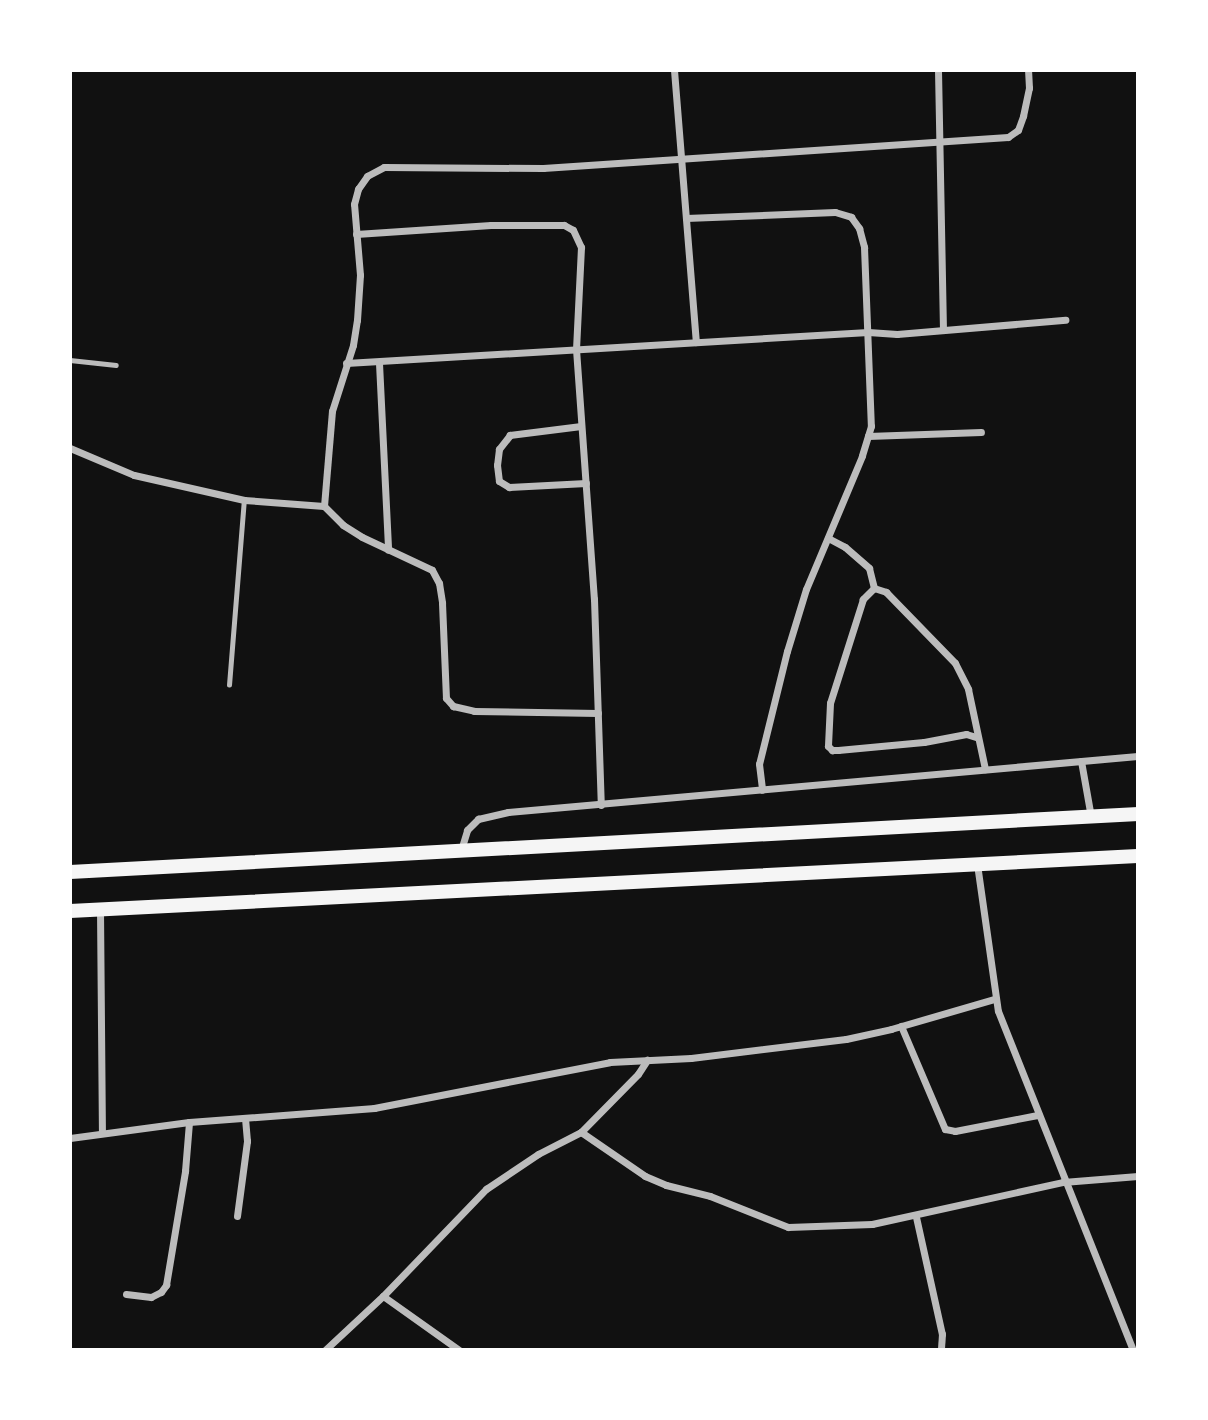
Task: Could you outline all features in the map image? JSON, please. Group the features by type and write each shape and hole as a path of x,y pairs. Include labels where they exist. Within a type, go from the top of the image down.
{"highway":[{"path":"70,872 1138,814"},
{"path":"70,911 1138,856"}],"street":[{"path":"674,70 696,342"},
{"path":"938,70 942,142 943,329"},
{"path":"324,506 332,411 353,345 357,320 360,275 354,204 358,189 367,176 384,167 542,168 1008,137 1018,130 1029,88 1028,70"},
{"path":"686,218 835,212 851,218 859,228 864,247 871,426 806,589 786,650 759,764 762,790"},
{"path":"356,234 467,226 564,225 573,230 581,247 576,349 586,482 601,805"},
{"path":"346,363 868,332 897,334 1065,320"},
{"path":"379,363 388,550"},
{"path":"581,426 510,435 499,449 499,481 509,488 586,482"},
{"path":"868,436 981,432"},
{"path":"70,448 134,475 244,500 324,506 344,525 388,550 432,570 439,583 446,698 453,706 474,711 598,713"},
{"path":"828,538 845,547 869,568 874,588"},
{"path":"874,588 886,592 955,663 968,689 976,737 985,769"},
{"path":"874,588 863,600 830,703 828,746 832,750 838,750 925,742 966,734 976,737"},
{"path":"461,850 467,830 478,819 508,812 1138,756"},
{"path":"1081,761 1091,817"},
{"path":"977,864 994,999 1063,1182 1133,1350"},
{"path":"100,909 102,1132"},
{"path":"70,1138 189,1122 398,1104 537,1074 846,1039 994,999"},
{"path":"901,1026 945,1129 955,1131 1037,1115"},
{"path":"325,1350 383,1296 486,1189 538,1154 580,1132 630,1082 647,1060"},
{"path":"237,1216 246,1152 245,1118"},
{"path":"126,1294 151,1297 161,1293 166,1285 185,1171 189,1122"},
{"path":"580,1132 645,1176 666,1185 710,1196 788,1227 872,1224 916,1217 1063,1182 1138,1176"},
{"path":"916,1217 942,1335 941,1350"},
{"path":"383,1296 459,1350"}],"lane":[{"path":"70,360 116,365"},
{"path":"229,685 244,500"}]}
